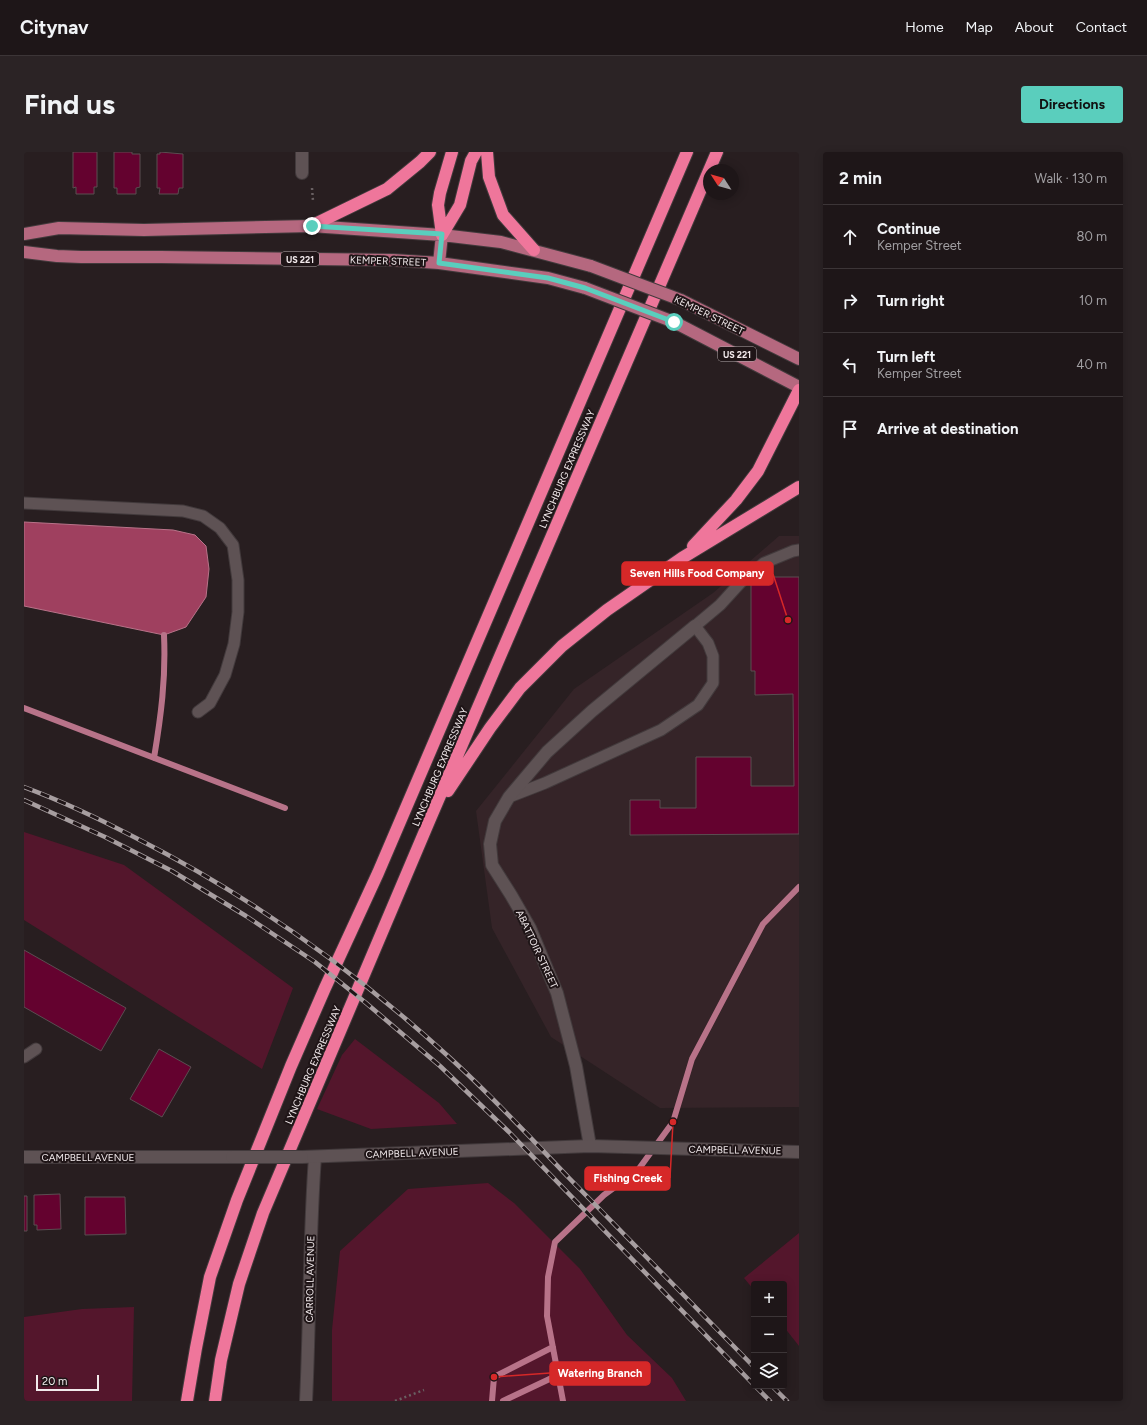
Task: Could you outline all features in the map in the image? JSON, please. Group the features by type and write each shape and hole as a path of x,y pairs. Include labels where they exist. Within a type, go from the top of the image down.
{"highway":[{"path":"312,226 387,189 430,152"},
{"path":"442,234 438,205 452,152"},
{"path":"442,234 460,205 471,161 476,152"},
{"path":"487,152 489,177 503,215 534,250"},
{"name":"LYNCHBURG EXPRESSWAY","path":"187,1401 210,1277 240,1192 297,1052 381,866 687,152"},
{"name":"LYNCHBURG EXPRESSWAY","path":"215,1401 221,1360 239,1284 263,1213 430,819 717,152"},
{"path":"682,558 736,500 758,471 799,390"},
{"path":"430,819 490,728 520,688 562,646 607,610 682,558 799,487"}],"main road":[{"name":"KEMPER STREET","path":"24,234 59,228 144,230 312,226 442,234 501,242 591,266 681,300 799,358"},
{"path":"439,263 442,234"},
{"name":"KEMPER STREET","path":"24,252 81,257 393,260 439,263 548,278 585,288 674,322 799,387"}],"street":[{"path":"302,152 302,173"},
{"name":"ABATTOIR STREET","path":"590,1146 576,1066 558,993 530,928 511,894 492,865 490,844 491,836 495,821 509,797 547,752 592,711 695,626"},
{"name":"CAMPBELL AVENUE","path":"24,1157 315,1157 590,1146 686,1150 799,1152"},
{"name":"CARROLL AVENUE","path":"306,1401 309,1343 310,1257 315,1157"}],"lane":[{"path":"24,503 183,511 204,516 220,528 233,545 238,580 238,612 234,644 225,676 210,703 198,712"},
{"path":"509,797 545,783 660,730 698,706 713,683 713,656 708,643 695,626 720,605 741,582 764,563 799,550"},
{"path":"24,1057 36,1049"}],"path":[{"path":"312,188 313,201"},
{"path":"395,1401 424,1390"}],"shaded area":[{"path":"24,522 173,530 195,535 206,546 209,569 206,597 186,627 164,635 24,606"},
{"path":"779,536 799,536 799,1107 660,1108 551,1037 492,928 476,811 574,689 713,593"},
{"path":"24,832 124,865 293,988 262,1069 24,920"},
{"path":"355,1039 439,1103 457,1124 371,1129 317,1109 342,1055"},
{"path":"488,1183 514,1203 580,1269 627,1335 672,1378 686,1401 332,1401 332,1330 340,1251 408,1189"},
{"path":"799,1233 799,1346 787,1331 787,1281 751,1281 751,1286 744,1278"},
{"path":"134,1307 132,1401 24,1401 24,1317 82,1309"}],"building":[{"path":"73,152 97,152 97,187 94,187 94,194 76,194 76,187 73,188"},
{"path":"114,152 132,152 132,154 140,154 140,187 136,188 136,194 117,194 117,188 114,188"},
{"path":"160,152 183,154 183,188 179,188 178,194 159,194 160,188 157,188 157,154 160,154"},
{"path":"751,577 799,577 799,834 630,835 630,800 660,800 660,808 696,808 696,757 751,757 751,786 794,786 793,694 755,695 755,671 751,671"},
{"path":"24,950 126,1008 101,1051 24,1007"},
{"path":"159,1049 191,1067 162,1117 130,1099"},
{"path":"60,1194 61,1229 37,1230 37,1225 34,1225 34,1195"},
{"path":"24,1196 27,1196 27,1231 24,1231"},
{"path":"85,1197 125,1197 126,1234 85,1235"}],"waterway":[{"path":"154,758 162,697 164,635"},
{"path":"24,708 285,808"},
{"path":"563,1401 547,1316 548,1277 555,1242 604,1195 638,1170 673,1122 692,1059 763,924 799,887"},
{"path":"492,1401 494,1377 553,1347"},
{"path":"503,1401 558,1375"}],"railway":[{"path":"24,787 67,804 109,824 220,884 300,937 376,994 413,1025 480,1086 751,1364"},
{"path":"24,800 105,837 172,871 246,916 315,962 440,1066 509,1132 751,1382"},
{"path":"758,1389 770,1401"},
{"path":"775,1389 787,1401"}],"place":[{"name":"Seven Hills Food Company","path":"788,620"},
{"name":"Fishing Creek","path":"673,1122"},
{"name":"Watering Branch","path":"494,1377"}],"route":[{"path":"312,226 442,234 439,263 548,278 585,288 674,322"}]}
